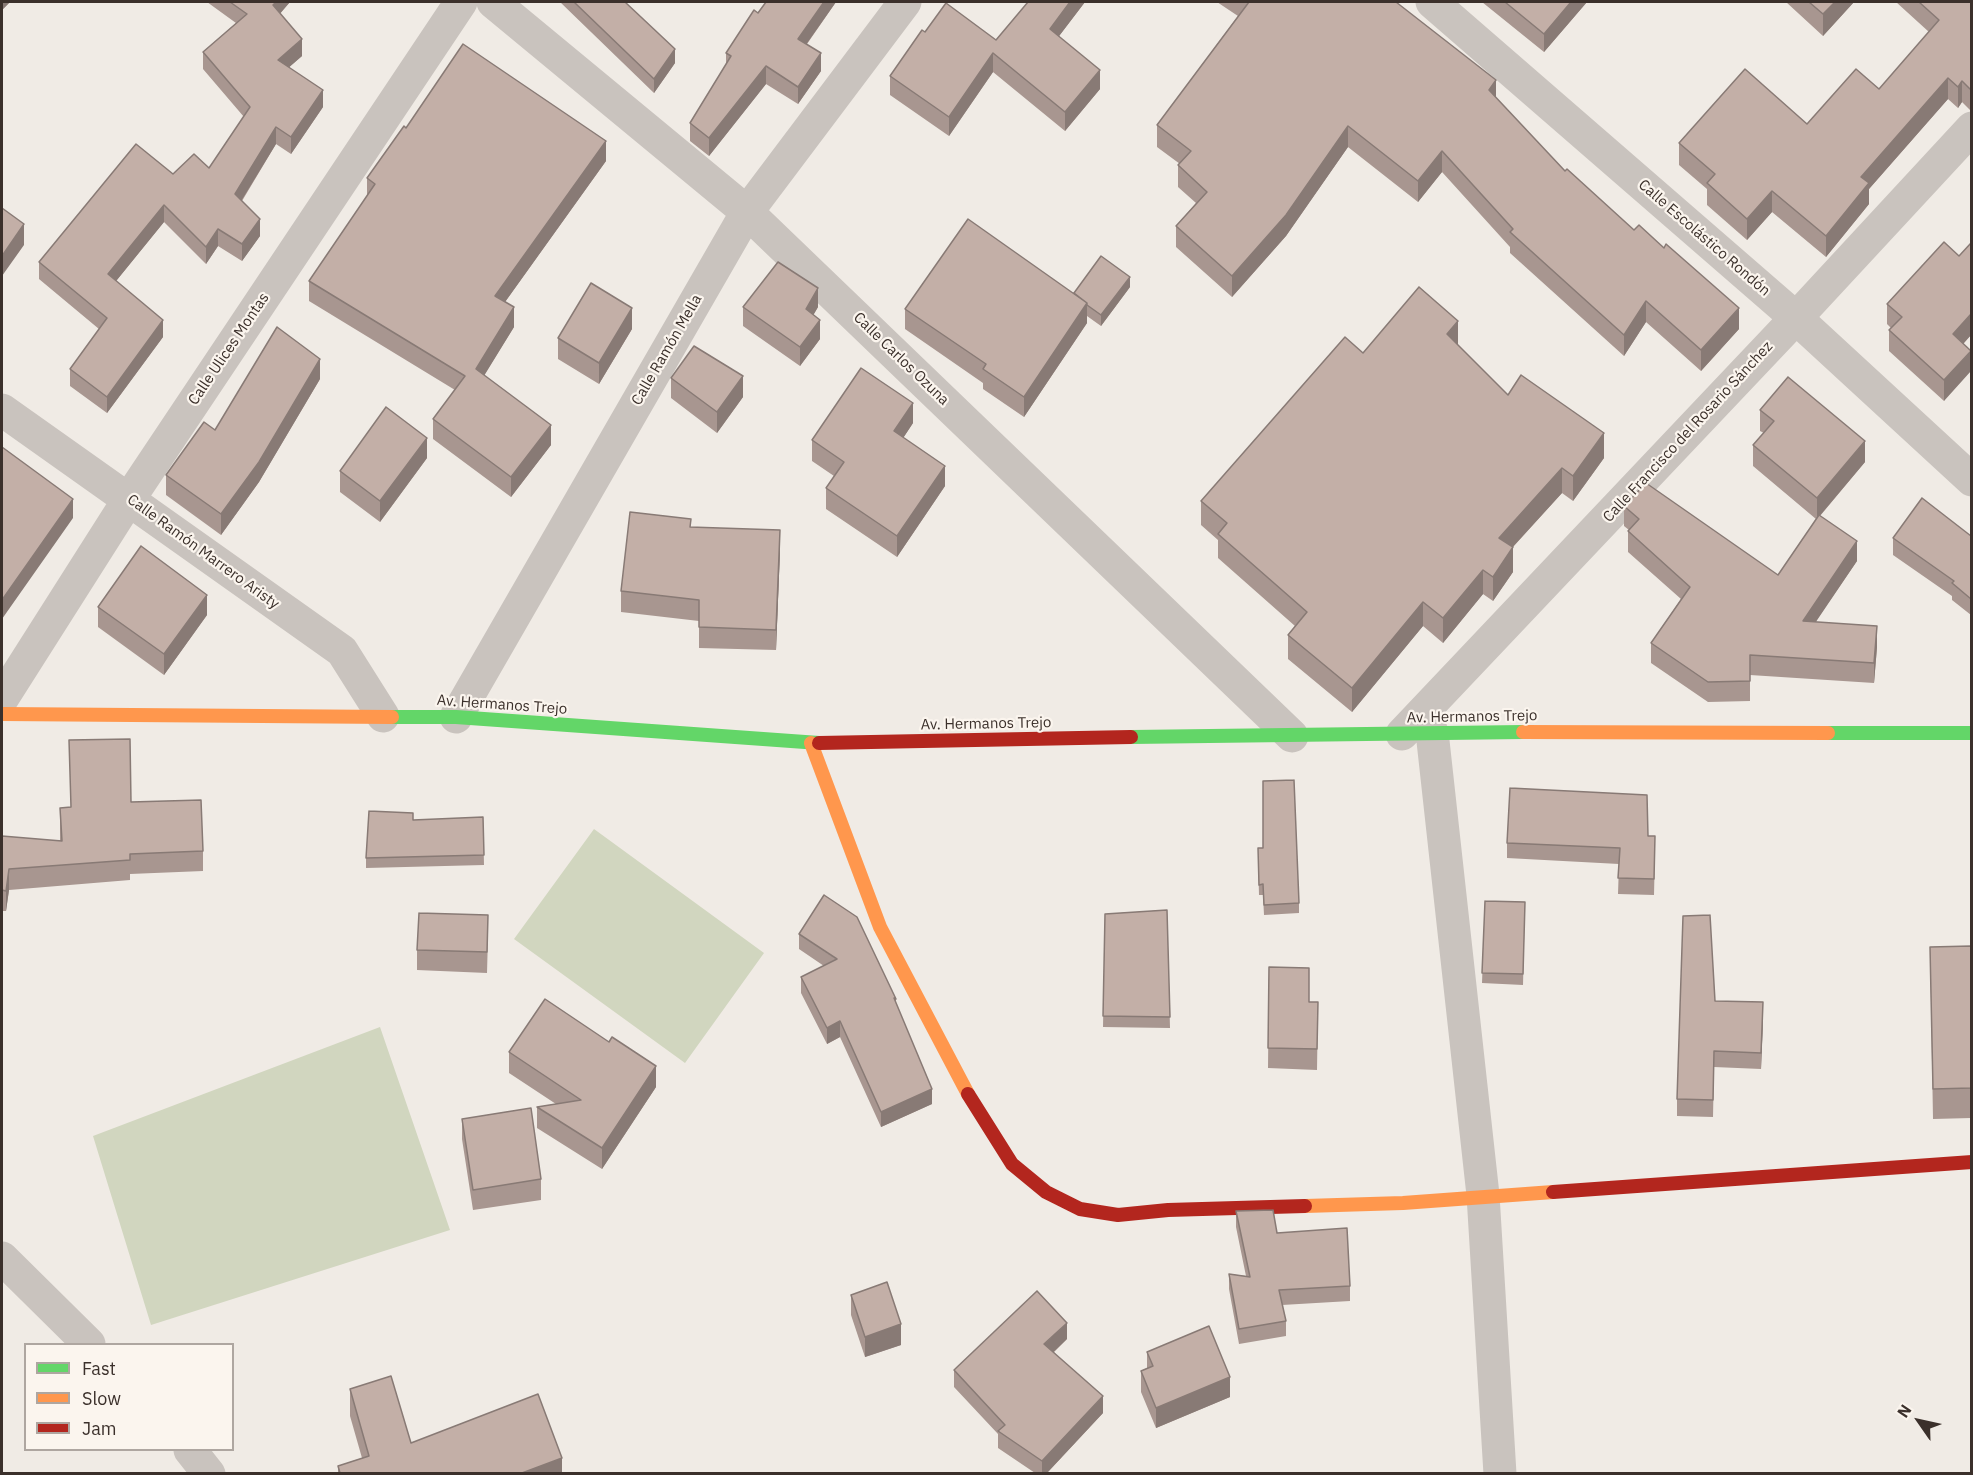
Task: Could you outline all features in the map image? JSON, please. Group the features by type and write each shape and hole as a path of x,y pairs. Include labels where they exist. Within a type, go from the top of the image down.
{"main road":[{"name":"Av. Hermanos Trejo","path":"2,714 456,717 811,743 1417,733 1971,733"},
{"path":"811,743 879,927 954,1072 1012,1164 1046,1192 1080,1209 1118,1215 1168,1210 1403,1203 1483,1195 1971,1162"}],"street":[{"name":"Calle Ulices Montas","path":"2,699 129,500 461,2"},
{"name":"Calle Carlos Ozuna","path":"493,2 747,212 1292,735"},
{"name":"Calle Ramón Mella","path":"456,717 747,212 905,2"},
{"name":"Calle Escolástico Rondón","path":"1432,2 1796,318 1971,480"},
{"name":"Calle Francisco del Rosario Sánchez","path":"1417,733 1971,128"},
{"name":"Calle Ramón Marrero Aristy","path":"2,410 342,651 383,716"},
{"path":"1417,733 1483,1195 1500,1473"},
{"path":"2,1258 88,1343"},
{"path":"192,1451 209,1473"}],"green space":[{"path":"594,829 764,953 685,1063 514,939"},
{"path":"380,1027 450,1230 151,1325 93,1136"}],"building":[{"path":"230,2 276,2 273,5 302,39 278,60 323,90 291,137 276,127 235,194 260,219 242,244 218,229 206,247 164,205 108,274 163,320 107,397 70,369 107,318 39,262 136,144 173,174 194,154 209,168 250,107 203,52 247,14"},
{"path":"574,2 625,2 675,49 654,79"},
{"path":"766,2 824,2 798,39 821,53 798,87 766,66 709,138 690,123 731,56 726,53 754,10 758,13"},
{"path":"1028,2 1070,2 1050,29 1100,70 1065,112 993,53 949,117 890,76 922,30 925,32 946,3 996,40"},
{"path":"1249,2 1396,2 1496,80 1489,90 1565,171 1567,169 1634,230 1639,225 1664,248 1666,244 1739,308 1701,350 1646,301 1624,335 1510,232 1513,229 1442,151 1418,181 1348,126 1286,215 1232,276 1176,226 1207,192 1178,165 1191,151 1157,125"},
{"path":"1505,2 1571,2 1544,34"},
{"path":"1809,2 1835,2 1823,14"},
{"path":"1919,2 1971,2 1971,89 1962,81 1958,87 1948,78 1861,177 1869,183 1826,236 1772,191 1747,219 1707,183 1715,174 1679,143 1745,69 1807,124 1856,69 1879,89 1939,20"},
{"path":"463,44 606,141 495,296 514,307 476,369 551,425 511,477 433,419 465,376 309,281 375,184 367,178 404,126 406,128"},
{"path":"2,208 24,224 2,256"},
{"path":"968,219 1087,303 1024,397 983,369 986,364 905,309"},
{"path":"1944,242 1959,256 1971,243 1971,314 1953,334 1971,351 1944,380 1889,330 1902,317 1887,304"},
{"path":"1101,256 1130,277 1101,315 1074,293"},
{"path":"778,262 818,288 806,309 820,320 800,347 743,307"},
{"path":"591,283 632,308 599,363 558,338"},
{"path":"1419,287 1458,321 1447,334 1508,395 1521,375 1604,433 1573,476 1562,468 1499,538 1513,547 1493,577 1483,570 1443,618 1423,602 1352,688 1288,635 1307,612 1218,534 1227,523 1201,501 1345,337 1363,353"},
{"path":"277,327 320,359 259,462 221,514 166,475 204,422 215,430"},
{"path":"694,346 743,376 717,412 671,378"},
{"path":"861,368 913,403 894,431 945,466 897,536 826,488 844,462 812,440"},
{"path":"1788,377 1865,441 1817,498 1753,445 1774,421 1760,410"},
{"path":"386,407 427,438 380,501 340,471"},
{"path":"2,447 73,499 2,600"},
{"path":"1646,483 1778,575 1819,515 1857,541 1803,621 1877,626 1874,663 1750,655 1750,681 1708,682 1651,643 1690,587 1628,531 1639,519 1624,506"},
{"path":"1922,498 1971,536 1971,599 1952,583 1954,581 1893,538"},
{"path":"630,512 691,519 690,527 780,530 776,630 699,627 699,600 621,591"},
{"path":"141,546 207,595 164,654 98,607"},
{"path":"130,739 131,802 201,800 203,851 130,854 130,860 9,869 6,891 2,890 2,836 62,841 60,808 71,807 69,740"},
{"path":"1294,780 1299,903 1264,905 1263,884 1259,885 1258,848 1263,848 1263,781"},
{"path":"1510,788 1647,795 1648,836 1655,836 1654,879 1618,878 1620,848 1507,843"},
{"path":"369,811 413,813 413,820 483,817 484,855 366,858"},
{"path":"824,895 857,917 896,999 894,998 932,1089 881,1112 840,1021 827,1028 801,977 837,959 799,934"},
{"path":"1485,901 1525,902 1523,974 1482,973"},
{"path":"1167,910 1170,1017 1103,1016 1105,914"},
{"path":"419,913 488,915 487,952 417,950"},
{"path":"1710,915 1715,1001 1763,1002 1761,1053 1714,1051 1713,1100 1677,1099 1683,916"},
{"path":"1971,946 1971,1088 1933,1089 1930,947"},
{"path":"1269,967 1309,968 1309,1002 1318,1002 1317,1049 1268,1048"},
{"path":"545,999 609,1042 612,1037 656,1066 602,1148 537,1107 581,1100 509,1052"},
{"path":"531,1108 541,1179 473,1190 462,1119"},
{"path":"1273,1210 1277,1233 1347,1228 1350,1286 1279,1290 1286,1321 1239,1329 1229,1274 1250,1277 1236,1211"},
{"path":"887,1282 901,1324 865,1337 851,1295"},
{"path":"1037,1291 1067,1323 1044,1344 1103,1396 1042,1461 998,1431 1005,1425 954,1370"},
{"path":"1209,1326 1230,1377 1156,1408 1141,1371 1153,1366 1147,1352"},
{"path":"391,1376 411,1443 538,1394 562,1458 522,1473 340,1473 338,1466 369,1456 350,1389"}],"traffic: fast":[{"path":"392,717 456,717 819,743"},
{"path":"1131,737 1523,732"},
{"path":"1828,733 1972,733"}],"traffic: slow":[{"path":"2,714 392,717"},
{"path":"1523,732 1828,733"},
{"path":"811,743 880,927 968,1094"},
{"path":"1305,1206 1403,1203 1553,1192"}],"traffic: jam":[{"path":"819,743 1131,737"},
{"path":"968,1094 1012,1164 1046,1192 1080,1209 1118,1215 1168,1210 1305,1206"},
{"path":"1553,1192 1972,1162"}]}
